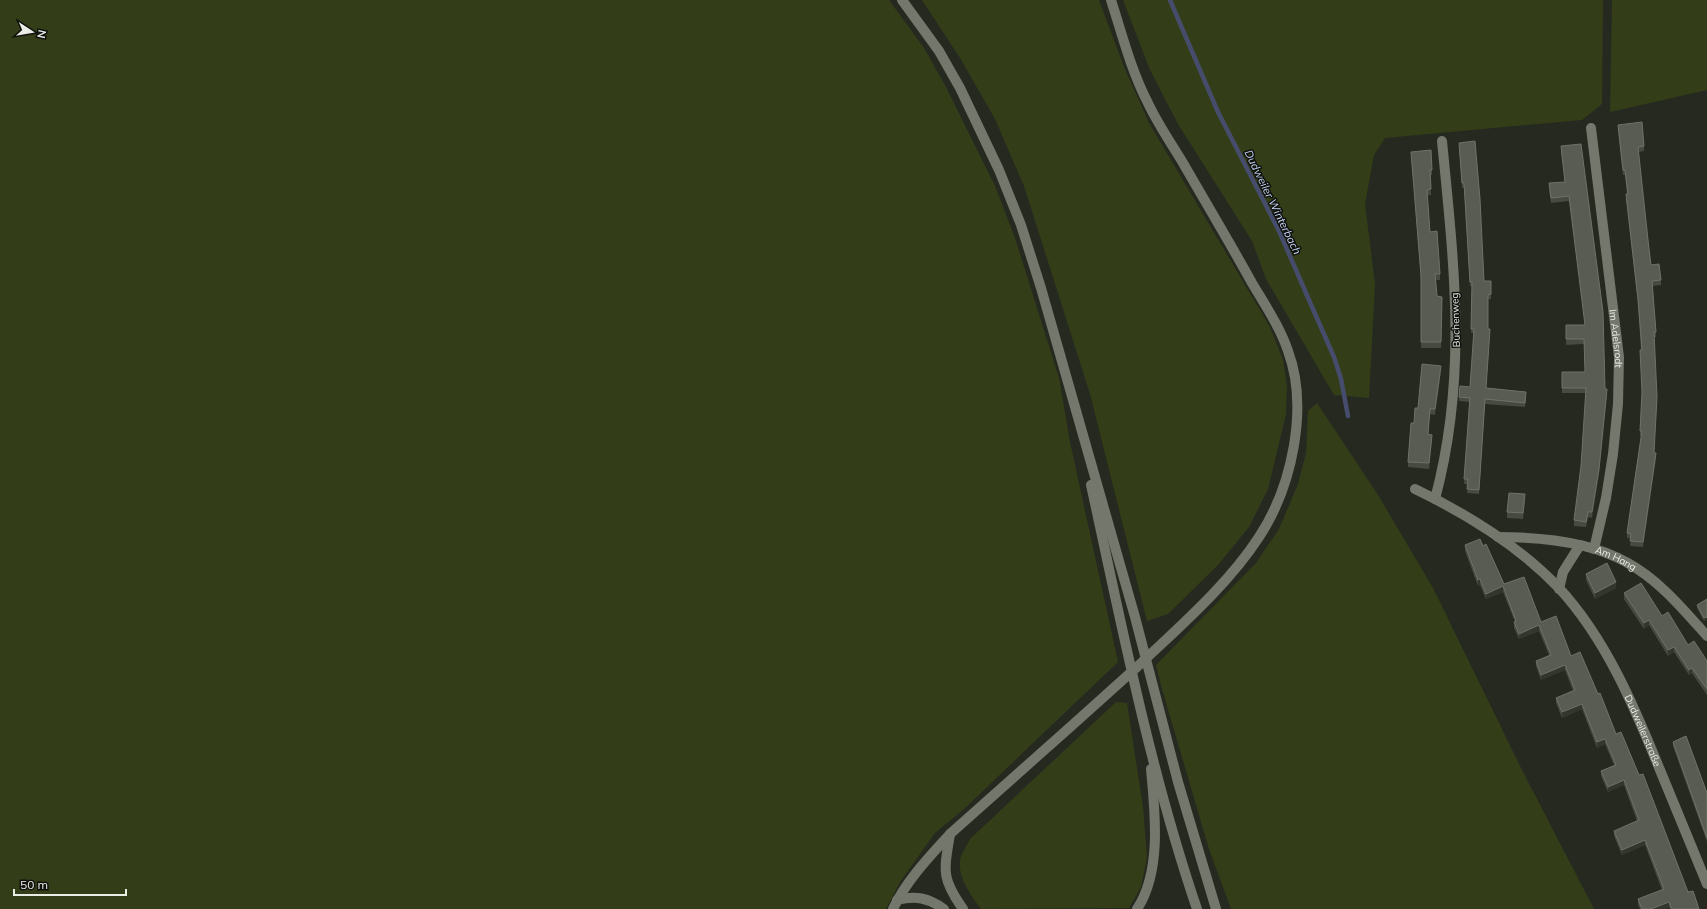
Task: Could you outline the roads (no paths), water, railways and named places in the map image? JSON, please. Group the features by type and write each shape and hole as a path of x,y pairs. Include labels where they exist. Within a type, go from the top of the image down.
{"main road":[{"path":"902,0 939,51 960,88 999,170 1023,232 1070,389 1135,617 1155,695 1216,909"},
{"path":"898,906 926,861 950,834 1169,637 1238,567 1260,536 1275,509 1286,482 1293,451 1297,418 1296,378 1288,350 1274,322 1147,101 1111,0"},
{"name":"Im Adelsrodt","path":"1591,128 1618,357 1618,404 1613,454 1606,498 1594,549"},
{"name":"Buchenweg","path":"1435,499 1450,435 1457,321 1442,141"},
{"path":"1070,389 1122,629 1148,739 1182,867 1196,909"},
{"name":"Dudweilerstraße","path":"1415,489 1435,499 1498,537 1531,561 1559,589 1602,645 1643,727 1707,884"},
{"name":"Am Hang","path":"1498,537 1524,537 1580,545 1626,562 1660,586 1707,636"},
{"path":"1559,589 1563,572 1580,545"},
{"path":"1137,909 1144,898 1153,866 1155,807 1148,739"},
{"path":"950,834 944,875 947,884 963,909"},
{"path":"898,906 910,897 924,898 944,909"}],"waterway":[{"name":"Dudweiler Winterbach","path":"1170,0 1218,112 1279,231 1334,357 1341,379 1348,416"}]}
